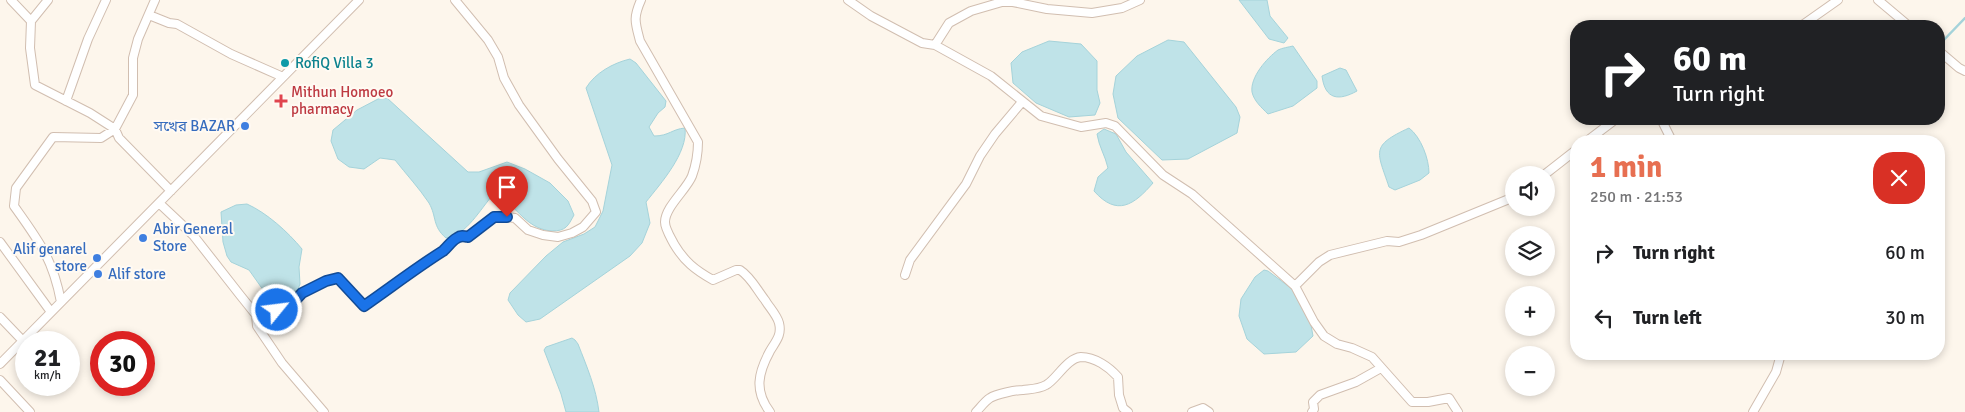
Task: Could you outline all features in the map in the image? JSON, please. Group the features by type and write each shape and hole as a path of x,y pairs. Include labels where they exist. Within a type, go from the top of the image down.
{"street":[{"path":"11,0 31,21"},
{"path":"48,0 31,21 30,48 36,85 115,129 119,138 171,191"},
{"path":"66,100 88,39 106,0"},
{"path":"61,302 57,277 42,244 14,206 16,188 52,137 102,138 115,129 133,95 133,58 138,39 155,0"},
{"path":"33,331 359,0"},
{"path":"256,315 291,305 302,293 326,281 338,278 364,306 445,249 454,239 460,236 468,237 494,217 515,218 528,230 558,237 583,227 596,212 592,201 553,153 519,105 504,78 498,57 488,40 455,0"},
{"path":"642,0 635,13 635,23 640,41 698,142 698,152 692,177 671,209 665,222 670,236 689,265 713,280 740,270 753,284 779,321 778,340 770,350 758,383 759,392 770,412"},
{"path":"848,0 871,16 922,43 935,45 991,76 1041,116 1080,127 1106,123 1115,126 1163,175 1192,194 1295,286 1314,322 1324,336 1336,344 1352,348 1372,357 1412,402 1428,402 1449,398 1458,412"},
{"path":"935,45 949,23 971,11 1002,2 1092,13 1122,8 1140,0"},
{"path":"1810,20 1838,0"},
{"path":"1878,0 1902,20"},
{"path":"149,15 169,23 178,24 232,54 283,77"},
{"path":"1945,56 1965,71"},
{"path":"905,275 910,260 966,184 980,156 995,134 1022,102"},
{"path":"1594,135 1608,125"},
{"path":"1555,166 1570,155"},
{"path":"1295,286 1319,262 1330,255 1387,241 1399,242 1505,201"},
{"path":"159,202 193,235 256,315 257,326 282,363 324,412"},
{"path":"0,242 51,312"},
{"path":"0,317 15,333"},
{"path":"0,364 15,349"},
{"path":"976,412 990,397 1038,388 1048,384 1074,359 1081,357 1093,359 1107,367 1118,377 1122,408 1128,412"},
{"path":"1754,412 1776,372 1779,360"},
{"path":"1312,412 1314,409 1313,402 1320,395 1356,382 1381,368"},
{"path":"0,380 30,412"},
{"path":"1192,412 1203,408 1209,412"}],"water":[{"path":"1239,0 1267,0 1270,16 1288,38 1284,43 1269,39"},
{"path":"1168,40 1184,42 1236,107 1240,117 1237,133 1188,159 1162,160 1118,118 1113,94 1116,76 1137,56"},
{"path":"1049,41 1081,44 1097,61 1097,90 1100,103 1095,115 1069,117 1036,103 1013,83 1011,63 1022,52"},
{"path":"1293,46 1317,81 1317,88 1293,106 1268,114 1258,104 1252,92 1256,74 1274,53 1280,49"},
{"path":"630,59 636,63 666,101 665,107 658,113 649,127 654,136 685,128 685,138 682,147 672,167 646,202 650,223 642,243 630,256 540,319 526,322 518,315 508,300 510,293 546,256 563,242 584,234 595,227 603,211 612,165 586,88 605,69"},
{"path":"1340,68 1346,70 1357,91 1339,97 1330,94 1326,90 1322,76"},
{"path":"387,98 468,172 479,172 507,162 525,169 550,183 568,201 574,215 570,222 560,230 542,229 526,220 507,202 493,195 467,227 454,236 446,238 437,225 429,203 395,160 380,158 364,169 349,167 338,159 331,141 333,130 357,110 378,99"},
{"path":"1409,128 1424,149 1429,173 1420,180 1395,190 1389,187 1380,151 1382,145 1388,140"},
{"path":"1104,129 1116,134 1126,152 1153,183 1139,197 1125,205 1110,204 1094,191 1098,177 1108,168 1097,134"},
{"path":"247,204 262,212 277,224 302,249 298,289 277,302 271,301 249,270 231,262 227,256 223,242 221,212 236,205"},
{"path":"1264,270 1292,289 1311,325 1313,336 1296,352 1264,354 1247,339 1239,316 1241,299 1255,277"},
{"path":"572,338 578,344 588,369 596,394 599,412 566,412 544,350 546,347"}],"waterway":[{"path":"1945,39 1965,18"}],"place":[{"name":"RofiQ Villa 3","path":"285,63"},
{"name":"Mithun Homoeo pharmacy","path":"281,101"},
{"name":"সখের BAZAR","path":"245,126"},
{"name":"Abir General Store","path":"143,238"},
{"name":"Alif genarel store","path":"97,258"},
{"name":"Alif store","path":"98,274"}],"route":[{"path":"277,310 291,305 302,293 326,281 338,278 364,306 445,249 454,239 460,236 468,237 494,217 507,217"}]}
